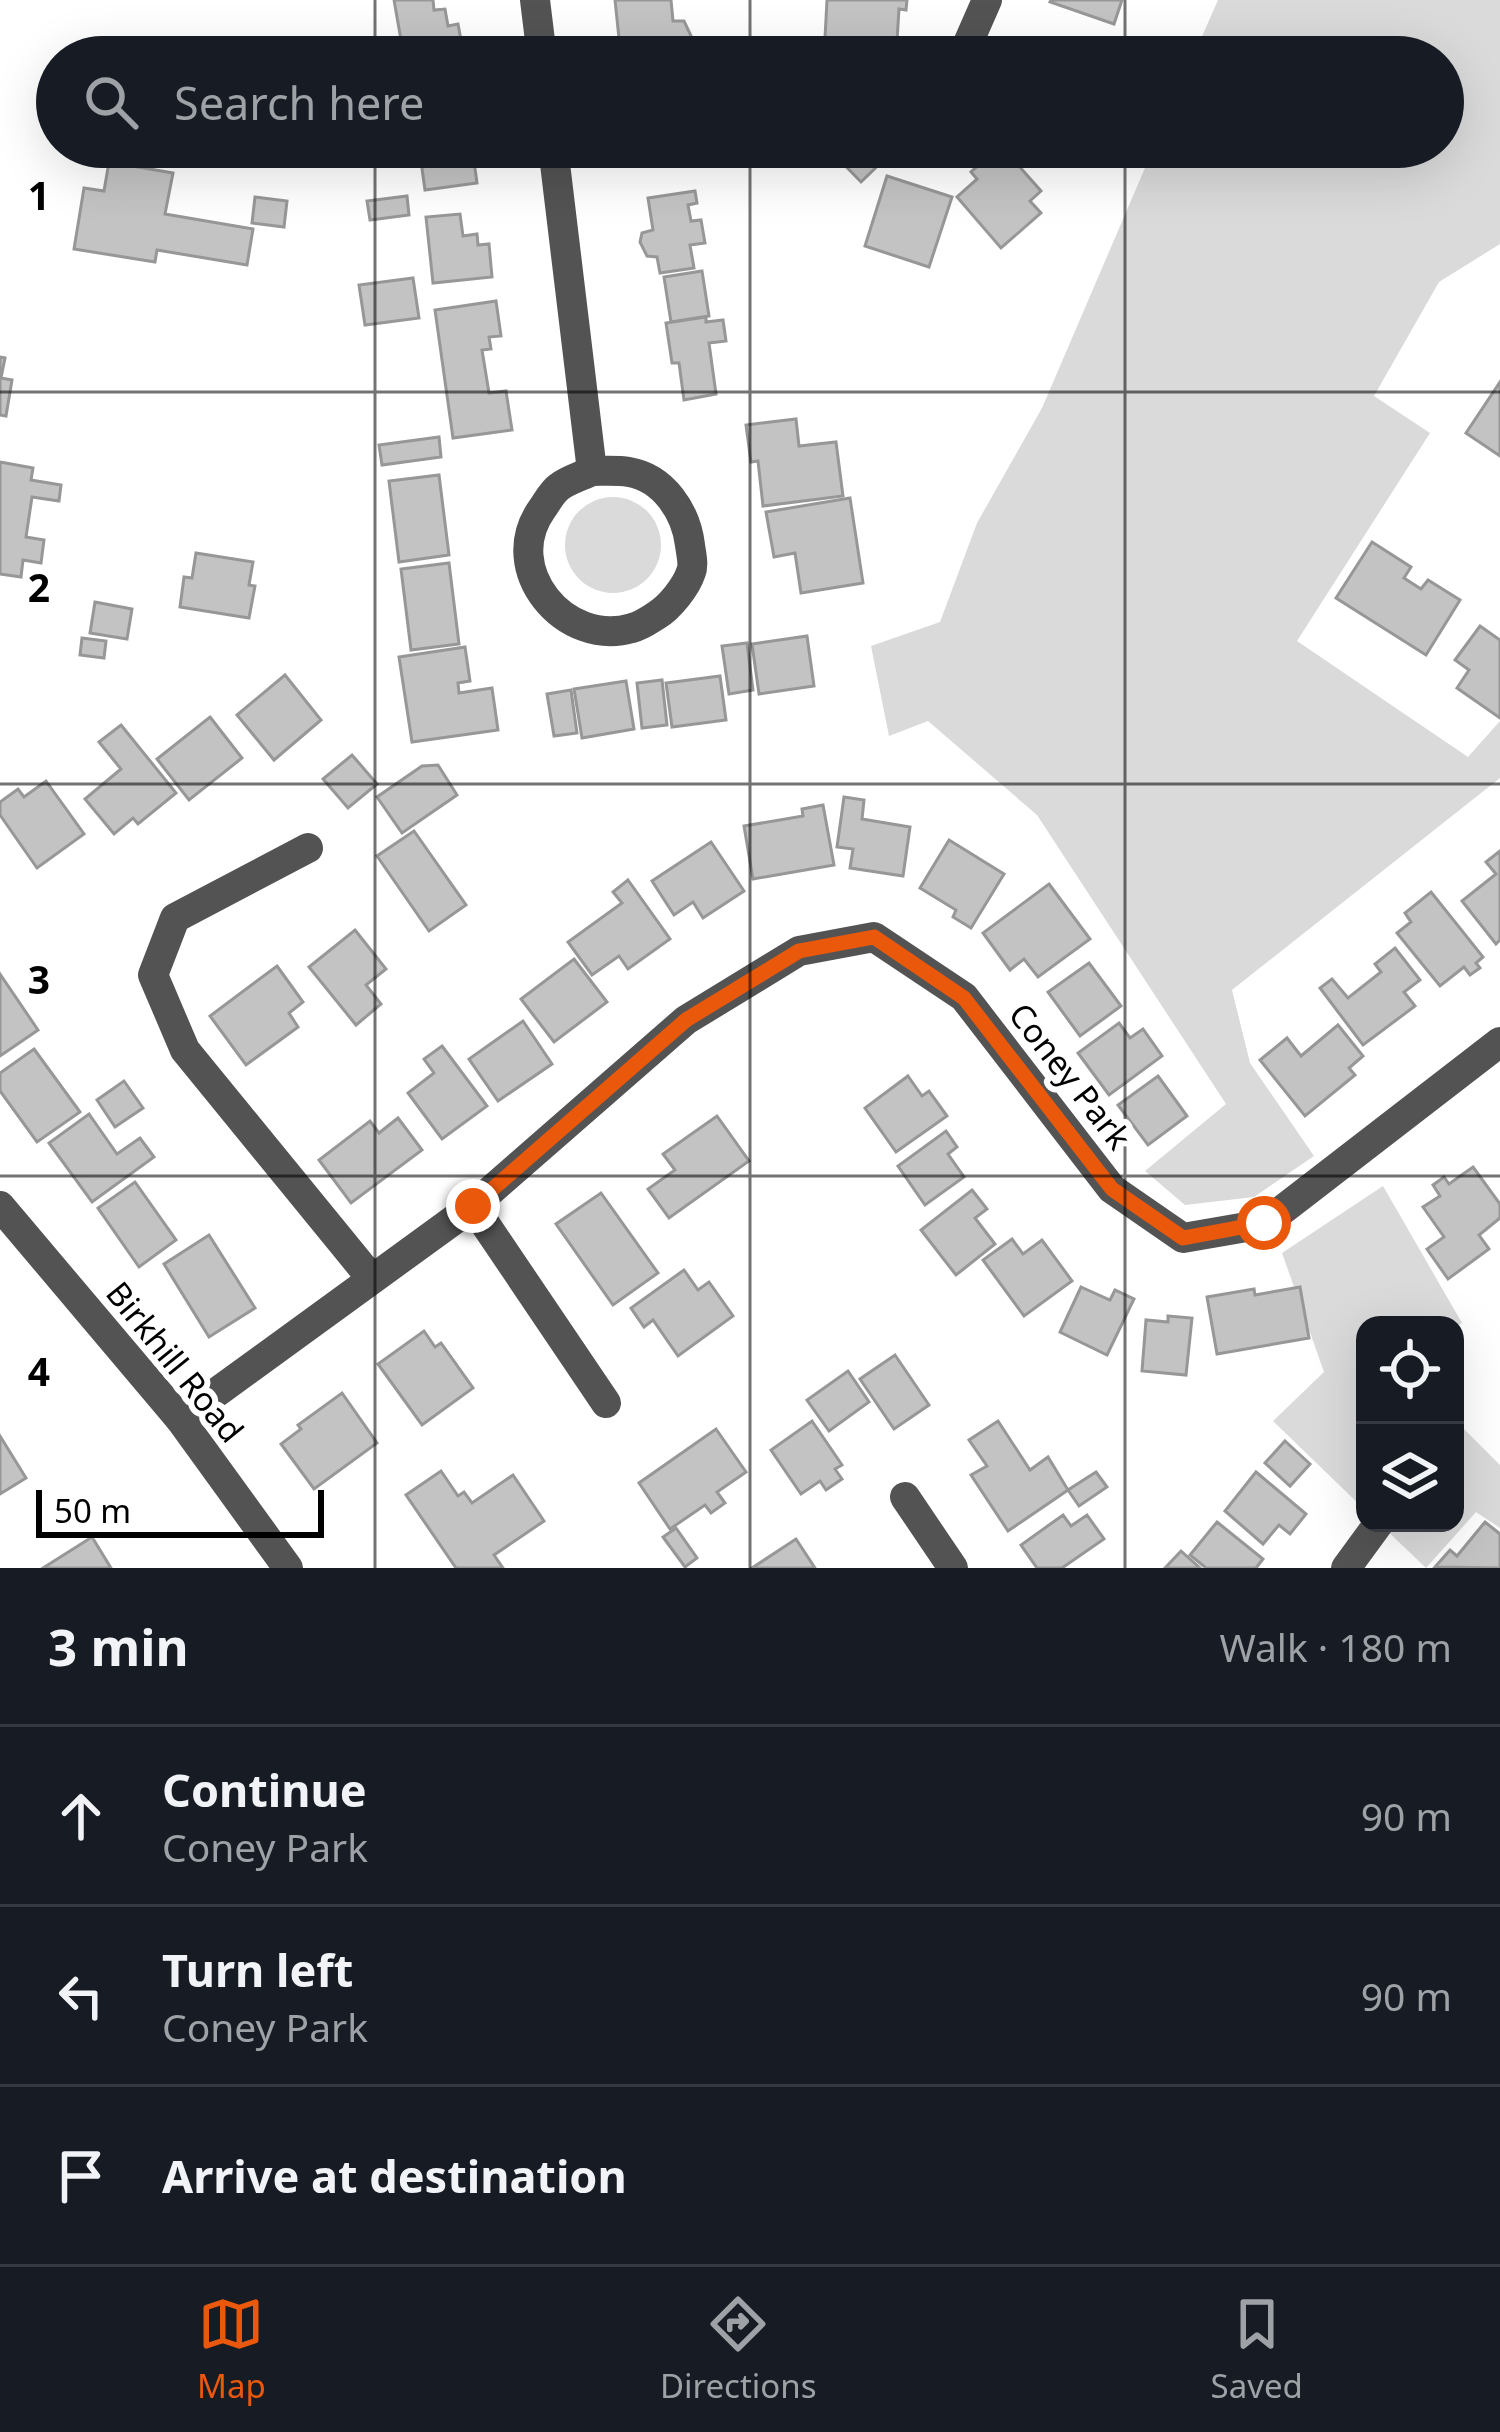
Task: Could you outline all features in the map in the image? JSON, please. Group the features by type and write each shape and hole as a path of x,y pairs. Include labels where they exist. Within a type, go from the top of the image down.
{"street":[{"path":"536,0 540,36"},
{"path":"971,36 987,0"},
{"path":"556,168 592,471"},
{"path":"592,471 633,472 658,485 672,498 687,527 692,571 667,609 636,628 610,632 583,627 545,601 532,575 528,547 535,519 557,488 592,471"},
{"path":"308,848 175,918 153,975 185,1050 372,1279"},
{"name":"Coney Park","path":"179,1419 473,1206 686,1020 799,951 874,937 964,998 1112,1189 1183,1238 1264,1223 1500,1042"},
{"name":"Birkhill Road","path":"0,1206 179,1419 288,1568"},
{"path":"473,1206 606,1403"},
{"path":"905,1497 953,1568"},
{"path":"1346,1568 1372,1532"}],"shaded area":[{"path":"1218,0 1500,0 1500,244 1439,282 1374,396 1430,433 1297,641 1468,757 1500,721 1500,778 1232,990 1250,1063 1314,1156 1254,1197 1185,1205 1145,1171 1226,1104 1037,815 928,721 889,736 871,646 940,622 977,523 1042,408 1145,168 1464,168 1464,36 1202,36"},
{"path":"613,497 632,500 647,511 658,526 658,564 647,579 632,590 613,593 594,590 579,579 568,564 565,545 568,526 579,511 594,500"},
{"path":"1383,1186 1458,1316 1356,1316 1356,1501 1273,1421 1324,1372 1282,1253"},
{"path":"1464,1429 1500,1465 1500,1528 1476,1512 1464,1525"},
{"path":"1388,1532 1458,1532 1426,1568"}],"building":[{"path":"394,0 433,0 434,10 445,9 448,26 458,24 460,36 400,36"},
{"path":"615,0 671,0 673,21 684,21 691,36 619,36"},
{"path":"827,0 907,0 906,10 899,9 897,36 825,36"},
{"path":"1051,0 1122,0 1114,24"},
{"path":"108,168 173,173 165,214 253,229 247,265 157,250 155,262 74,249 84,188 104,191"},
{"path":"422,168 475,168 477,183 425,190"},
{"path":"847,168 875,168 861,182"},
{"path":"975,168 1021,168 1041,191 1030,201 1041,213 1001,248 957,197 977,179 971,172"},
{"path":"887,176 952,197 929,267 865,246"},
{"path":"695,191 697,203 688,205 691,221 701,220 705,243 690,245 694,268 660,273 657,257 647,256 640,242 642,233 653,230 648,198"},
{"path":"407,196 409,215 370,220 367,201"},
{"path":"255,197 287,201 284,227 252,223"},
{"path":"460,214 463,236 477,234 478,245 489,244 492,277 433,283 426,217"},
{"path":"702,271 709,316 671,322 664,277"},
{"path":"413,278 419,318 365,325 359,285"},
{"path":"496,301 501,336 489,337 491,349 482,350 489,393 506,391 512,430 453,438 435,310"},
{"path":"706,317 706,322 723,320 726,341 709,343 716,394 684,400 666,323"},
{"path":"0,357 5,358 1,378 12,380 6,416 0,415"},
{"path":"1500,382 1500,456 1466,433"},
{"path":"796,419 799,446 836,442 843,496 763,506 758,461 751,462 746,425"},
{"path":"439,437 441,457 382,465 379,445"},
{"path":"0,462 33,468 31,480 61,485 59,501 32,497 26,537 44,540 41,563 23,560 21,577 0,574"},
{"path":"439,475 449,555 399,562 389,481"},
{"path":"850,498 863,583 801,593 795,553 774,557 766,512"},
{"path":"1372,542 1411,567 1404,578 1421,589 1428,580 1460,600 1426,655 1336,598"},
{"path":"196,553 253,562 249,585 255,586 249,618 180,607 184,577 192,578"},
{"path":"449,563 459,644 411,650 401,569"},
{"path":"95,602 132,609 127,639 90,633"},
{"path":"1480,626 1500,640 1500,718 1457,688 1469,670 1455,660"},
{"path":"807,636 814,686 759,694 752,644"},
{"path":"82,638 106,641 104,658 80,655"},
{"path":"747,643 753,690 729,694 722,646"},
{"path":"465,647 470,681 458,683 459,693 492,688 498,730 412,742 399,657"},
{"path":"285,675 321,720 274,760 237,715"},
{"path":"720,676 726,720 672,727 666,683"},
{"path":"662,680 667,725 642,728 637,683"},
{"path":"626,681 634,729 582,738 574,689"},
{"path":"571,690 577,733 554,736 547,694"},
{"path":"210,717 242,758 189,800 157,759"},
{"path":"121,725 176,793 138,824 133,818 114,834 85,799 121,769 99,742"},
{"path":"352,755 377,784 348,808 323,779"},
{"path":"438,765 457,795 402,833 377,797 422,766"},
{"path":"46,781 84,834 37,868 0,815 0,802 18,789 24,797"},
{"path":"844,797 864,800 862,819 910,827 903,876 850,868 853,849 837,847"},
{"path":"823,805 834,865 753,879 744,826 803,816 802,809"},
{"path":"414,831 466,905 429,931 377,856"},
{"path":"949,840 1004,874 971,928 953,917 956,910 920,888"},
{"path":"711,842 744,891 703,918 693,902 674,915 652,881"},
{"path":"1500,851 1500,940 1496,944 1462,901 1496,874 1486,862"},
{"path":"628,880 670,939 628,969 619,956 592,975 568,942 622,903 613,892"},
{"path":"1049,884 1090,939 1038,977 1024,959 1010,970 983,933"},
{"path":"1431,892 1483,957 1476,963 1480,968 1470,975 1464,967 1440,986 1397,933 1411,922 1405,913"},
{"path":"355,930 386,969 366,985 381,1004 356,1025 309,967"},
{"path":"1395,948 1420,980 1404,992 1415,1006 1363,1045 1320,988 1332,979 1348,998 1381,972 1375,964"},
{"path":"574,959 607,1002 554,1042 521,999"},
{"path":"1089,963 1121,1006 1080,1036 1048,992"},
{"path":"277,966 303,1002 289,1013 298,1027 246,1065 210,1016"},
{"path":"0,974 38,1030 0,1056"},
{"path":"523,1021 552,1064 498,1101 469,1059"},
{"path":"1119,1023 1130,1038 1143,1029 1162,1056 1109,1095 1078,1053"},
{"path":"1338,1025 1363,1056 1349,1068 1355,1075 1305,1116 1260,1060 1287,1038 1301,1056"},
{"path":"442,1046 487,1106 442,1139 408,1093 434,1073 424,1059"},
{"path":"34,1049 80,1112 37,1142 0,1091 0,1073"},
{"path":"908,1076 922,1096 929,1091 947,1116 896,1152 865,1108"},
{"path":"1158,1076 1187,1116 1148,1145 1118,1105"},
{"path":"124,1081 143,1108 115,1127 97,1100"},
{"path":"89,1114 117,1154 140,1138 154,1157 92,1202 49,1143"},
{"path":"717,1116 749,1161 669,1218 648,1189 675,1170 663,1154"},
{"path":"398,1118 422,1150 351,1203 319,1160 370,1121 379,1133"},
{"path":"946,1131 957,1147 948,1154 964,1177 925,1205 898,1166"},
{"path":"1473,1167 1500,1204 1500,1218 1479,1235 1489,1249 1448,1279 1427,1249 1444,1237 1423,1207 1440,1196 1433,1185 1444,1177 1449,1184"},
{"path":"135,1182 176,1240 139,1267 98,1208"},
{"path":"972,1190 987,1209 975,1218 995,1244 956,1275 921,1230"},
{"path":"601,1193 658,1273 613,1305 556,1224"},
{"path":"209,1235 255,1308 209,1337 164,1264"},
{"path":"1012,1239 1023,1254 1042,1240 1072,1281 1024,1316 983,1260"},
{"path":"684,1270 698,1290 709,1282 733,1316 678,1356 653,1320 644,1327 631,1308"},
{"path":"1081,1287 1110,1300 1115,1290 1134,1299 1107,1355 1060,1332"},
{"path":"1300,1287 1309,1338 1217,1354 1207,1297"},
{"path":"1168,1316 1192,1318 1186,1375 1142,1371 1146,1320 1168,1322"},
{"path":"424,1331 435,1347 441,1343 473,1388 422,1425 378,1364"},
{"path":"895,1355 929,1405 894,1429 860,1379"},
{"path":"848,1371 869,1402 829,1431 807,1400"},
{"path":"342,1393 377,1443 314,1489 281,1444 301,1429 298,1425"},
{"path":"812,1421 842,1465 835,1469 842,1479 826,1490 820,1481 801,1494 771,1450"},
{"path":"998,1421 1030,1470 1048,1457 1068,1490 1008,1531 971,1475 987,1466 969,1440"},
{"path":"716,1429 746,1472 717,1492 725,1503 711,1513 705,1505 670,1529 639,1483"},
{"path":"0,1436 26,1478 0,1494"},
{"path":"1285,1441 1310,1464 1290,1486 1265,1463"},
{"path":"441,1471 458,1496 464,1492 472,1503 513,1475 544,1521 494,1555 503,1568 456,1568 406,1495"},
{"path":"1096,1472 1107,1487 1079,1506 1068,1490"},
{"path":"1256,1472 1306,1514 1290,1534 1279,1525 1263,1544 1225,1511"},
{"path":"1063,1515 1071,1526 1087,1515 1104,1539 1062,1568 1037,1568 1021,1545"},
{"path":"1217,1522 1263,1559 1256,1568 1206,1568 1190,1555"},
{"path":"1485,1522 1500,1534 1500,1568 1435,1567 1450,1550 1457,1556"},
{"path":"676,1528 697,1558 685,1567 663,1537"},
{"path":"92,1537 111,1568 43,1568"},
{"path":"796,1539 815,1568 752,1568"},
{"path":"1181,1551 1200,1568 1165,1568"}],"route":[{"path":"473,1206 686,1020 799,951 874,937 964,998 1112,1189 1183,1238 1264,1223"}]}
